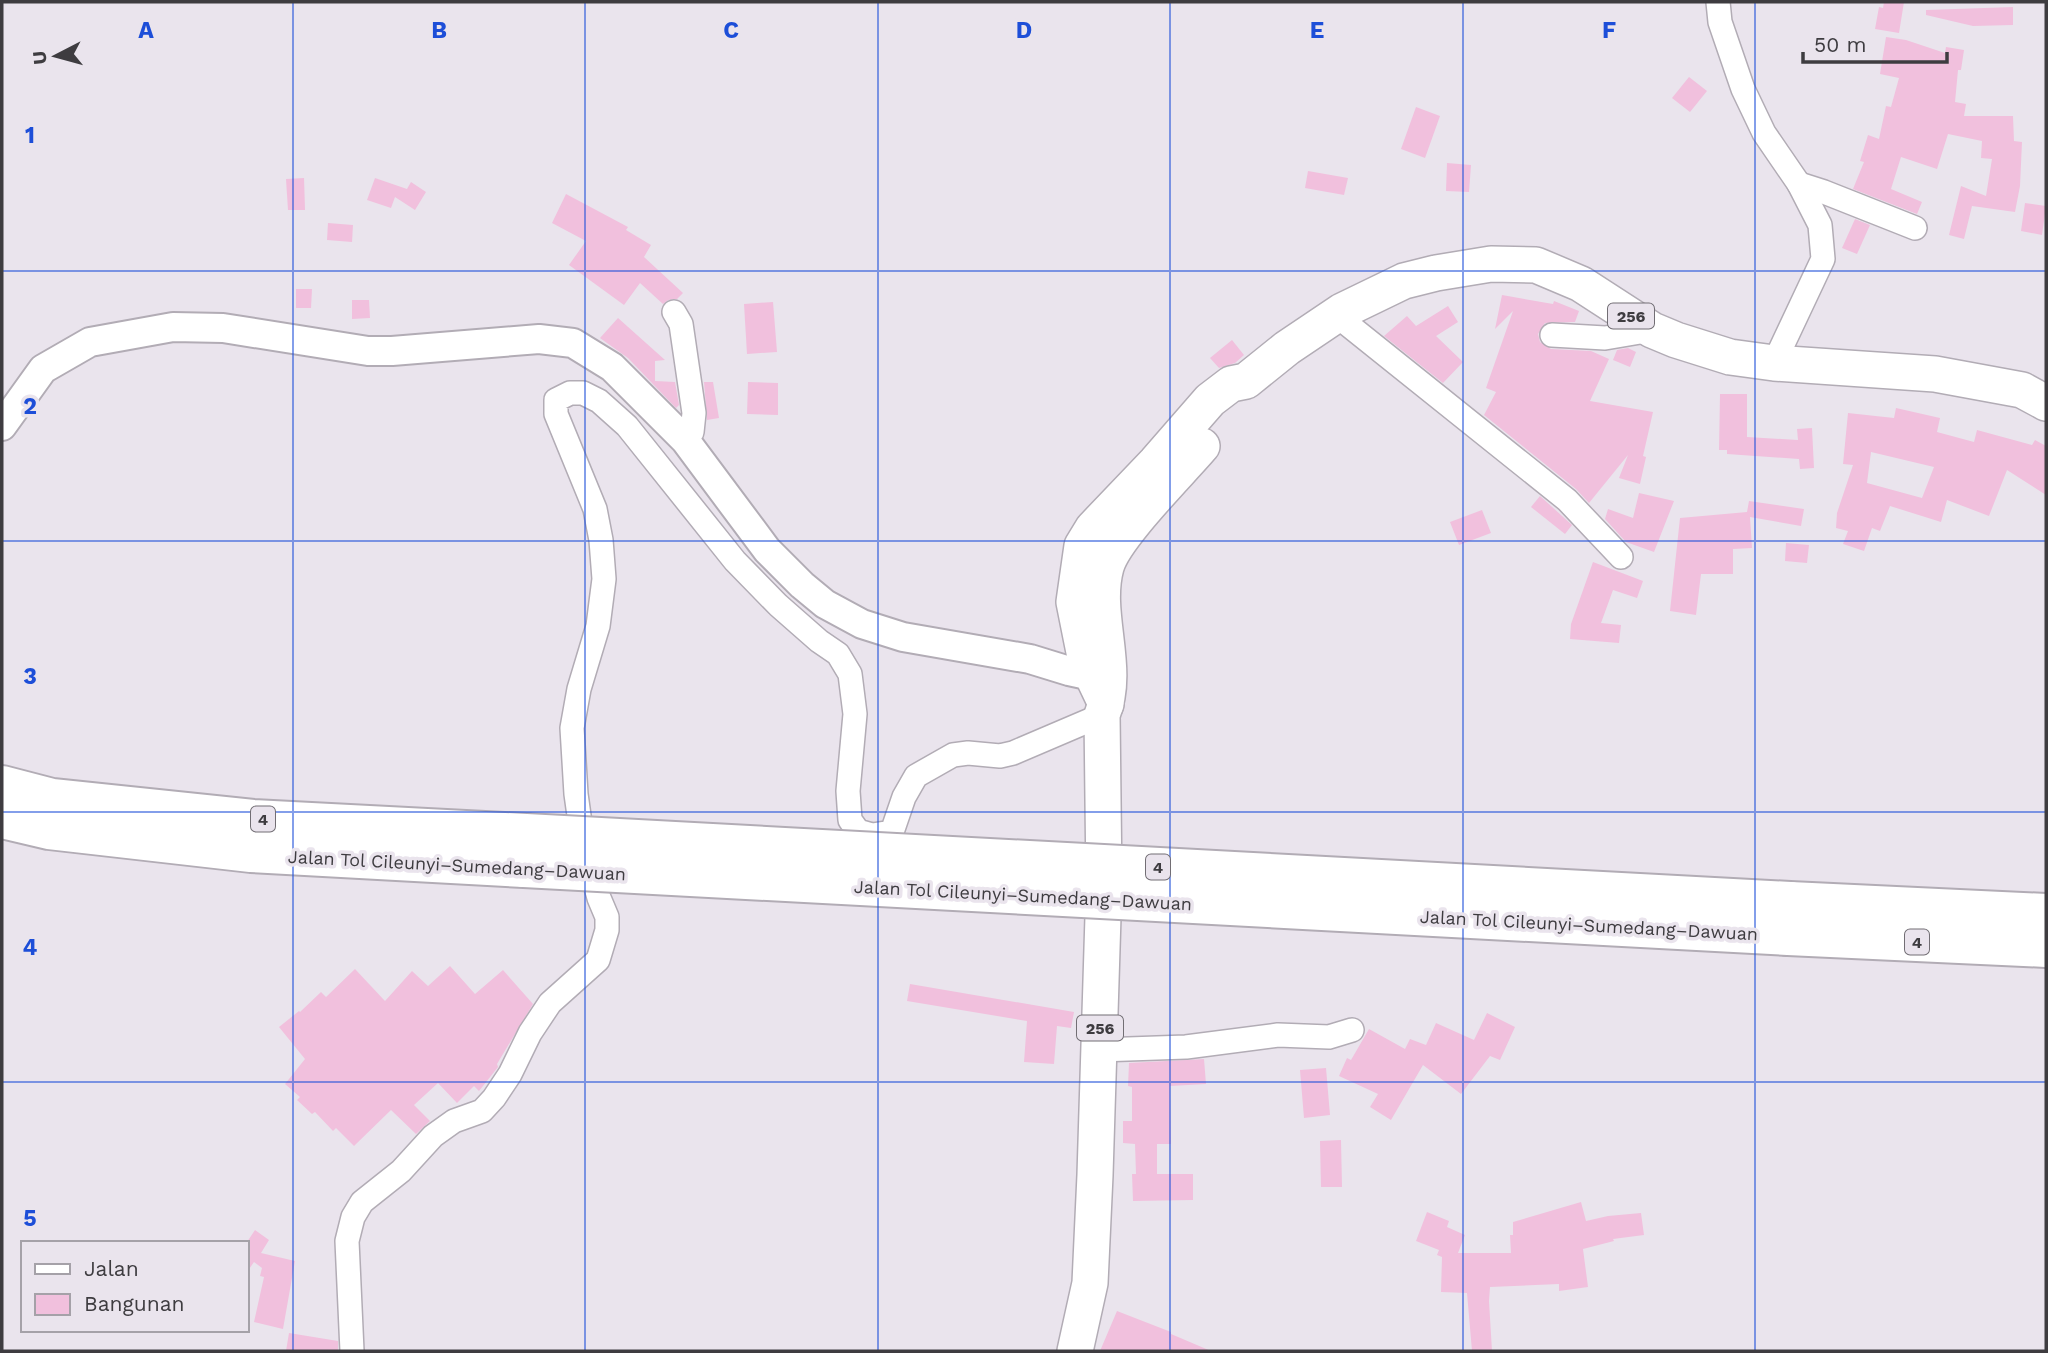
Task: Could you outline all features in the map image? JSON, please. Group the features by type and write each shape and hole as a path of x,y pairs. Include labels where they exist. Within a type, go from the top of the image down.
{"highway":[{"name":"Jalan Tol Cileunyi–Sumedang–Dawuan","path":"2,785 52,797 525,851"},
{"name":"Jalan Tol Cileunyi–Sumedang–Dawuan","path":"2,819 48,830 251,853 525,851 1789,919 2046,948"},
{"name":"Jalan Tol Cileunyi–Sumedang–Dawuan","path":"1789,919 2046,913"}],"main road":[{"name":"256","path":"1075,1351 1090,1283 1099,1050 1104,884 1102,692 1105,570 1115,525 1167,468 1210,400 1231,384 1246,381 1336,315 1381,291 1404,281 1491,264 1536,265 1581,284 1652,330 1730,357 1774,363 1935,374 2022,390 2046,403"},
{"name":"256","path":"1102,692 1086,662 1074,602 1082,546 1093,528 1115,525"}],"street":[{"path":"1718,2 1720,22 1743,89 1764,133 1799,184 1821,225 1823,259 1774,363"},
{"path":"1799,184 1915,228"},
{"path":"674,312 681,324 694,413 692,432 685,440"},
{"path":"1336,315 1567,500 1621,557"},
{"path":"2,426 36,376 62,356 90,342 173,327 223,328 369,351 511,340 558,340 585,349 611,367 685,440 767,550 825,604 862,624 903,637 1030,659 1069,671 1102,692 1000,757 968,753 953,755 916,776 904,797 892,832 872,835 858,831 849,820 848,791 855,714 850,674 838,654 778,605 735,561 627,425 599,401 583,393 570,393 556,400 556,414 595,509 601,540 604,579 598,626 579,689 572,728 582,837 607,917 607,930 598,960 550,1003 494,1098 482,1111 454,1121 433,1136 401,1171 362,1202 353,1217 347,1241 352,1351"},
{"path":"1552,335 1605,338 1652,330"},
{"path":"1099,1050 1186,1047 1278,1035 1329,1037 1352,1030"}],"building":[{"path":"1884,2 1904,2 1899,33 1875,29 1879,7 1883,8"},
{"path":"2013,7 2013,25 1973,26 1926,15 1926,10"},
{"path":"1886,37 1906,40 1945,53 1946,47 1964,50 1961,70 1958,70 1955,102 1966,104 1964,116 2013,116 2014,141 2022,142 2020,186 2015,212 1972,206 1964,239 1949,235 1961,186 1986,196 1992,159 1981,158 1982,141 1948,134 1937,169 1901,157 1891,189 1922,202 1917,214 1853,189 1864,162 1860,161 1868,135 1879,139 1886,106 1891,107 1899,78 1880,74"},
{"path":"1689,77 1707,91 1690,112 1672,98"},
{"path":"1416,107 1440,116 1425,158 1401,149"},
{"path":"1447,163 1471,165 1469,192 1446,191"},
{"path":"1308,171 1348,178 1344,195 1305,188"},
{"path":"304,178 305,210 288,210 286,179"},
{"path":"375,178 407,189 411,182 426,192 415,210 395,197 391,208 367,200"},
{"path":"566,194 628,227 626,230 651,245 644,257 683,293 677,299 663,304 640,283 624,305 569,265 586,241 552,223"},
{"path":"2025,203 2046,206 2042,235 2021,231"},
{"path":"1855,219 1870,225 1857,254 1842,248"},
{"path":"328,223 353,225 352,242 327,240"},
{"path":"296,289 312,289 311,308 296,308"},
{"path":"1502,295 1553,304 1554,301 1579,311 1575,322 1545,323 1538,334 1540,342 1551,349 1591,351 1609,359 1590,401 1653,412 1640,484 1619,478 1628,455 1589,503 1576,489 1484,415 1496,392 1486,388 1513,311 1495,329"},
{"path":"352,300 369,300 370,318 352,319"},
{"path":"773,302 777,352 747,354 744,304"},
{"path":"1448,306 1458,322 1436,336 1463,362 1443,383 1384,336 1407,316 1416,326"},
{"path":"618,318 665,360 655,361 655,381 675,382 679,405 676,408 628,358 600,338"},
{"path":"1232,340 1244,355 1235,363 1219,368 1210,358"},
{"path":"1628,348 1636,352 1630,367 1613,360 1617,350"},
{"path":"704,382 713,382 719,418 707,420"},
{"path":"748,382 778,383 778,415 747,414"},
{"path":"1720,394 1747,394 1747,437 1798,440 1797,429 1812,428 1814,468 1800,469 1799,459 1727,454 1727,450 1719,450"},
{"path":"1896,408 1940,418 1937,432 1974,442 1977,430 2032,445 2035,440 2046,446 2046,495 2007,470 1989,516 1947,500 1941,522 1890,506 1880,531 1872,528 1864,551 1843,544 1848,531 1836,528 1837,513 1853,465 1843,464 1848,413 1894,418","holes":["1871,452 1934,467 1922,498 1867,483"]},
{"path":"1639,493 1674,501 1654,552 1626,542 1605,519 1608,509 1633,518"},
{"path":"1540,496 1572,525 1565,534 1531,507"},
{"path":"1749,501 1804,509 1801,526 1750,517 1752,548 1733,549 1733,574 1701,574 1696,615 1670,611 1680,518 1747,512"},
{"path":"1482,510 1491,533 1459,545 1450,522"},
{"path":"1786,543 1809,545 1807,563 1785,561"},
{"path":"1593,562 1643,581 1637,598 1613,590 1601,623 1621,625 1619,643 1570,639 1571,624"},
{"path":"450,966 475,994 503,970 533,1004 497,1064 498,1067 479,1091 474,1086 457,1103 438,1083 414,1105 430,1121 416,1134 391,1110 354,1146 336,1128 333,1131 315,1112 312,1114 297,1100 300,1097 285,1084 305,1059 279,1027 321,992 326,997 355,969 385,1001 412,971 428,986"},
{"path":"910,984 1074,1012 1071,1028 1057,1026 1054,1064 1024,1062 1027,1021 907,1001"},
{"path":"1487,1013 1515,1027 1500,1060 1490,1056 1461,1094 1423,1065 1391,1120 1370,1107 1378,1094 1339,1076 1347,1058 1351,1060 1369,1029 1405,1049 1410,1039 1426,1045 1436,1023 1474,1040"},
{"path":"1204,1059 1206,1084 1170,1086 1171,1144 1157,1144 1157,1174 1193,1174 1193,1200 1133,1201 1135,1144 1123,1143 1123,1121 1132,1121 1132,1087 1128,1086 1129,1063"},
{"path":"1326,1068 1330,1115 1304,1118 1300,1070"},
{"path":"1341,1140 1342,1187 1321,1187 1320,1141"},
{"path":"1581,1202 1586,1221 1641,1213 1644,1235 1613,1239 1614,1241 1583,1249 1588,1287 1559,1291 1559,1284 1490,1287 1492,1351 1472,1351 1467,1293 1441,1292 1442,1257 1437,1255 1439,1250 1416,1241 1427,1212 1449,1221 1447,1227 1465,1235 1458,1253 1511,1253 1510,1235 1513,1235 1513,1222"},
{"path":"255,1230 269,1240 261,1253 295,1261 283,1329 254,1322 264,1277 260,1276 262,1268 254,1262 248,1271 248,1241"},
{"path":"1117,1311 1171,1332 1211,1351 1100,1351"},
{"path":"289,1333 338,1341 338,1351 286,1351"}]}
